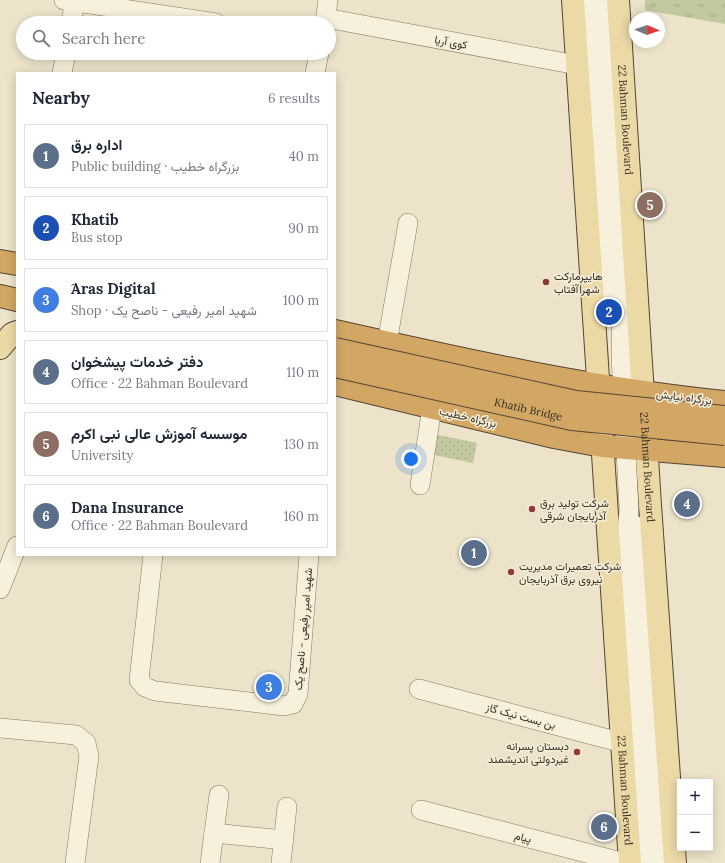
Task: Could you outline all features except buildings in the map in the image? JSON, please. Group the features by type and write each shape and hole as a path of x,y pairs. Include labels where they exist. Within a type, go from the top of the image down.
{"highway":[{"path":"0,260 16,264"},
{"path":"0,296 16,300"},
{"path":"336,330 435,354 599,384"},
{"name":"Khatib Bridge","path":"336,349 576,402 725,417"},
{"path":"427,407 440,404 454,391 456,375 449,362 435,354"},
{"path":"474,418 467,409 463,400 463,382 475,367 484,363"},
{"name":"Khatib Bridge","path":"336,366 572,419 725,434"},
{"name":"بزرگراه خطیب","path":"336,384 554,437 602,446 648,450"},
{"name":"بزرگراه نیایش","path":"599,384 725,402"},
{"path":"648,450 725,456"}],"main road":[{"name":"22 Bahman Boulevard","path":"573,0 630,863"},
{"name":"22 Bahman Boulevard","path":"618,0 633,390 648,450 650,505 675,863"},
{"path":"0,348 12,334 16,332"}],"street":[{"path":"588,0 607,264 621,356 633,390 626,448 630,509 640,551 661,863"},
{"path":"605,0 622,264 621,356"},
{"path":"71,16 71,1 170,16"},
{"name":"کوی آریا","path":"326,14 336,16"},
{"name":"کوی آریا","path":"336,16 577,65"},
{"path":"62,72 65,60"},
{"path":"315,72 318,60"},
{"path":"386,342 408,223"},
{"path":"420,485 427,407"},
{"path":"630,509 625,553 645,863"},
{"path":"0,589 16,549"},
{"name":"شهید امیر رفیعی - ناصح یک","path":"153,556 139,680 145,687 155,691 284,706 293,704 298,694 309,556"},
{"name":"بن بست نیک گاز","path":"419,689 622,743"},
{"path":"0,728 76,735 86,743 89,756 75,863"},
{"path":"210,863 219,795"},
{"path":"281,863 287,807"},
{"name":"پیام","path":"421,810 625,863"},
{"path":"214,833 284,840"}],"green space":[{"path":"645,0 725,0 725,24 665,14 665,12 645,10"},
{"path":"434,434 477,443 473,463 430,454"}],"place":[{"name":"موسسه آموزش عالی نبی اکرم","path":"650,205"},
{"name":"هایپرمارکت شهر آفتاب","path":"546,282"},
{"name":"Khatib","path":"609,312"},
{"name":"دفتر خدمات پیشخوان","path":"687,504"},
{"name":"شرکت تولید برق آذربایجان شرقی","path":"532,509"},
{"name":"اداره برق","path":"474,553"},
{"name":"شرکت تعمیرات مدیریت نیروی برق آذربایجان","path":"511,572"},
{"name":"َAras Digital","path":"269,687"},
{"name":"دبستان پسرانه غیردولتی اندیشمند","path":"577,752"},
{"name":"Dana Insurance","path":"604,827"}]}
